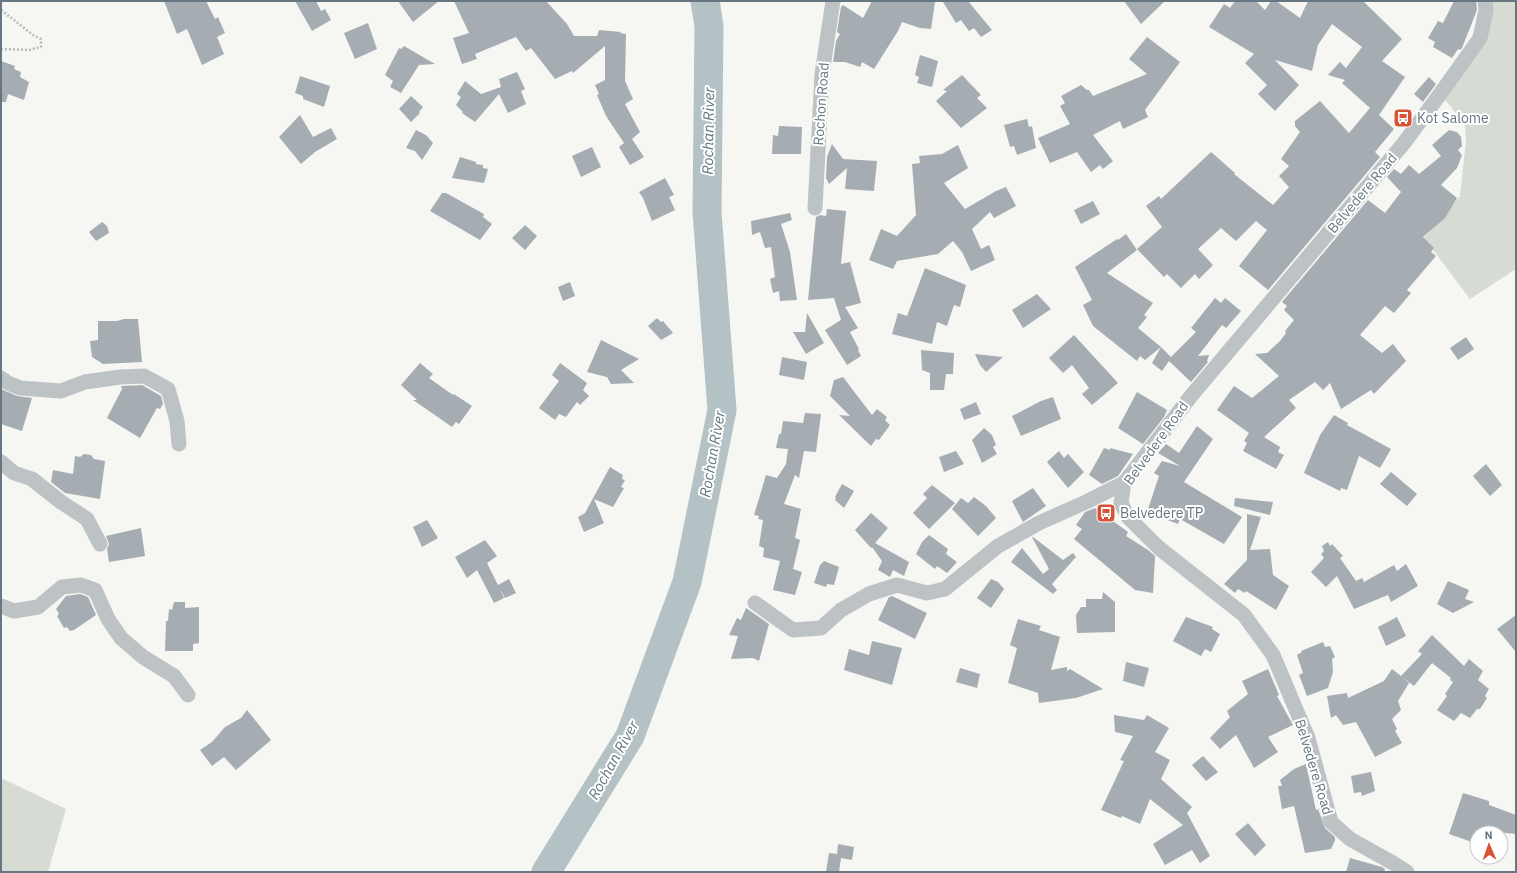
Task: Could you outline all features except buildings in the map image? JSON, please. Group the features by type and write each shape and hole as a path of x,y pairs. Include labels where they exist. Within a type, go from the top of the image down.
{"street":[{"name":"Rochon Road","path":"815,208 822,74 833,1"},
{"name":"Belvedere Road","path":"1407,872 1350,839 1331,822 1308,738 1273,655 1244,615 1159,548 1128,517 1121,503 1124,483 1191,396 1404,143 1480,38 1486,10 1485,1"},
{"path":"1,378 20,388 61,391 86,382 120,377 144,376 168,389 177,421 179,444"},
{"path":"1,462 14,473 32,479 61,502 87,519 100,544"},
{"path":"754,603 793,630 821,628 841,610 864,597 897,585 927,593 945,589 998,546 1038,523 1086,502 1124,483"},
{"path":"1,606 14,611 38,607 62,587 80,585 95,590 108,619 121,638 143,657 174,676 188,695"}],"path":[{"path":"1,10 33,35 41,39 41,47 29,50 1,49"}],"shaded area":[{"path":"1491,1 1516,1 1516,269 1470,299 1424,238 1460,196 1466,141 1465,124 1445,100 1482,45"},
{"path":"1,778 66,809 48,872 1,872"}],"waterway":[{"name":"Rochan River","path":"546,872 630,736 687,582 722,410 707,212 709,26 705,1"}],"place":[{"name":"Kot Salome","path":"1403,118"},
{"name":"Belvedere TP","path":"1106,513"}]}
